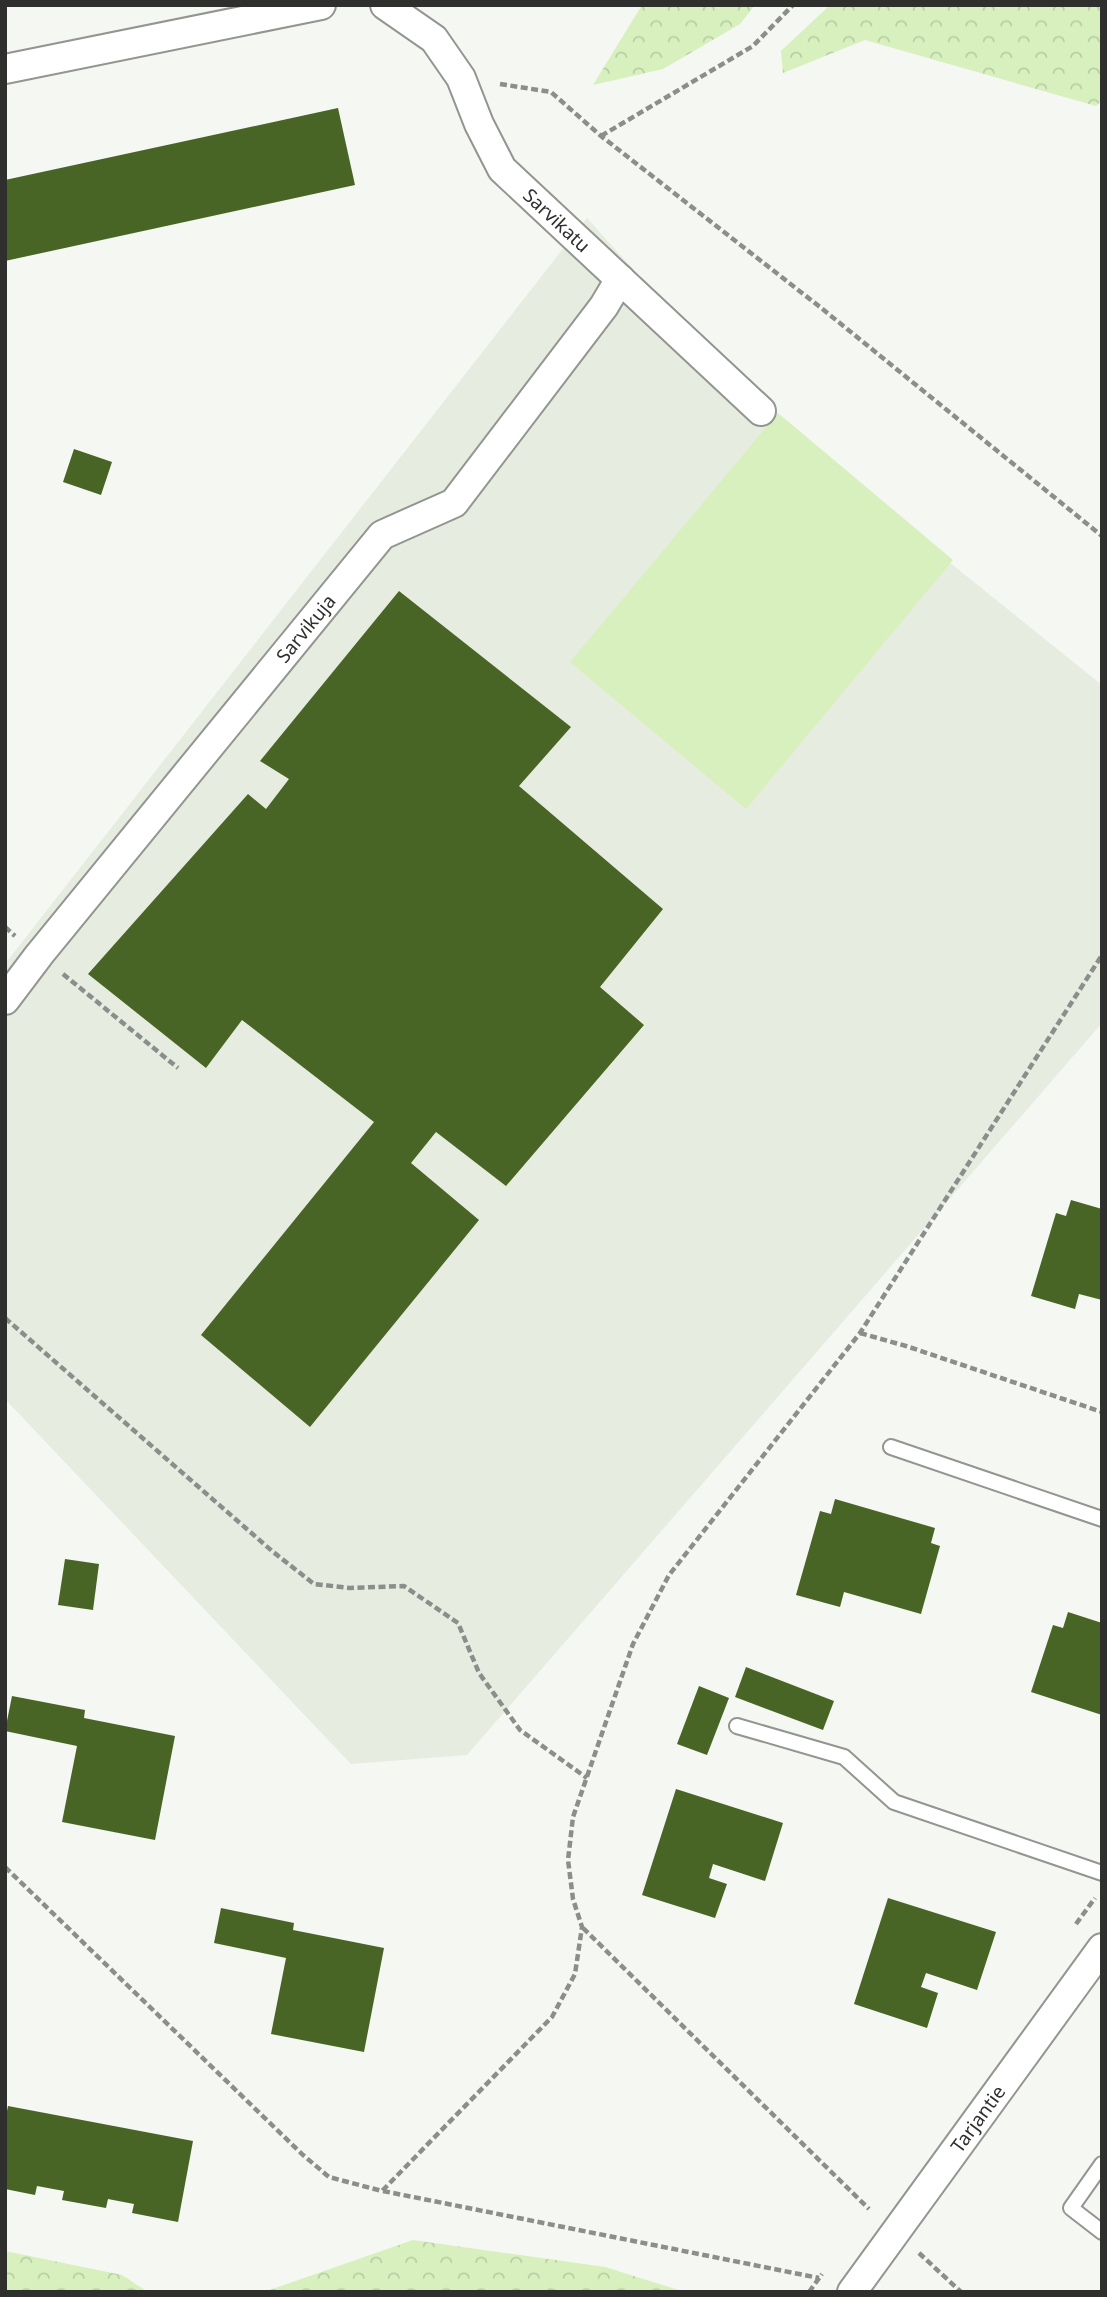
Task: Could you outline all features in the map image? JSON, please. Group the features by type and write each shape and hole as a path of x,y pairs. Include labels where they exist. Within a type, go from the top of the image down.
{"street":[{"path":"5,69 321,5"},
{"name":"Sarvikatu","path":"385,5 434,39 461,78 479,124 502,169 761,411"},
{"name":"Sarvikuja","path":"5,1000 382,535 454,503 604,306 620,279"},
{"name":"Tarjantie","path":"852,2292 1102,1948"}],"lane":[{"path":"891,1447 1102,1519"},
{"path":"737,1726 844,1757 894,1802 1102,1873"},
{"path":"1102,2164 1071,2208 1102,2232"}],"path":[{"path":"601,136 753,46 793,5"},
{"path":"461,78 551,92 601,136 820,307 1102,536"},
{"path":"5,927 178,1068"},
{"path":"382,2191 552,2017 575,1974 582,1927 573,1899 568,1860 573,1817 633,1644 669,1575 860,1333 1102,955"},
{"path":"5,1318 272,1551 314,1584 350,1588 404,1586 458,1623 479,1673 520,1730 587,1778"},
{"path":"860,1333 1102,1412"},
{"path":"5,1867 329,2177 382,2191 819,2278"},
{"path":"582,1927 869,2209"},
{"path":"916,2250 961,2292"}],"shaded area":[{"path":"587,218 761,411 1102,685 1102,1023 467,1755 351,1764 5,1399 5,964"}],"green space":[{"path":"642,5 755,5 740,24 663,69 593,85"},
{"path":"830,5 1102,5 1102,100 1096,106 865,40 783,73 781,51"},
{"path":"778,413 953,560 746,809 570,662"},
{"path":"413,2240 605,2267 685,2292 264,2292"},
{"path":"5,2251 122,2275 148,2292 5,2292"}],"building":[{"path":"338,108 355,185 5,261 5,180"},
{"path":"74,449 112,462 101,495 63,482"},
{"path":"399,591 571,727 519,786 663,909 600,987 644,1025 506,1186 436,1132 411,1163 479,1220 310,1427 201,1335 374,1122 242,1020 206,1068 88,974 248,794 266,809 289,779 260,761"},
{"path":"1071,1200 1102,1209 1102,1300 1079,1294 1075,1309 1031,1296 1056,1213 1066,1216"},
{"path":"835,1499 935,1528 931,1543 940,1546 921,1614 844,1592 840,1607 796,1595 820,1511 831,1514"},
{"path":"65,1559 99,1564 93,1610 58,1605"},
{"path":"1068,1612 1102,1623 1102,1715 1031,1692 1053,1625 1063,1628"},
{"path":"746,1667 834,1701 823,1730 735,1697"},
{"path":"699,1686 729,1698 707,1755 677,1744"},
{"path":"12,1696 85,1710 84,1718 175,1736 155,1840 62,1822 77,1746 5,1731"},
{"path":"676,1789 783,1823 765,1881 713,1864 709,1878 727,1884 715,1918 642,1895"},
{"path":"888,1898 996,1932 977,1990 926,1973 921,1987 938,1993 927,2028 854,2004"},
{"path":"221,1908 294,1923 293,1930 384,1948 364,2052 271,2034 286,1958 214,1943"},
{"path":"8,2106 193,2141 178,2222 132,2213 134,2204 108,2199 106,2208 62,2200 64,2191 37,2186 35,2195 5,2189 5,2121"}]}
